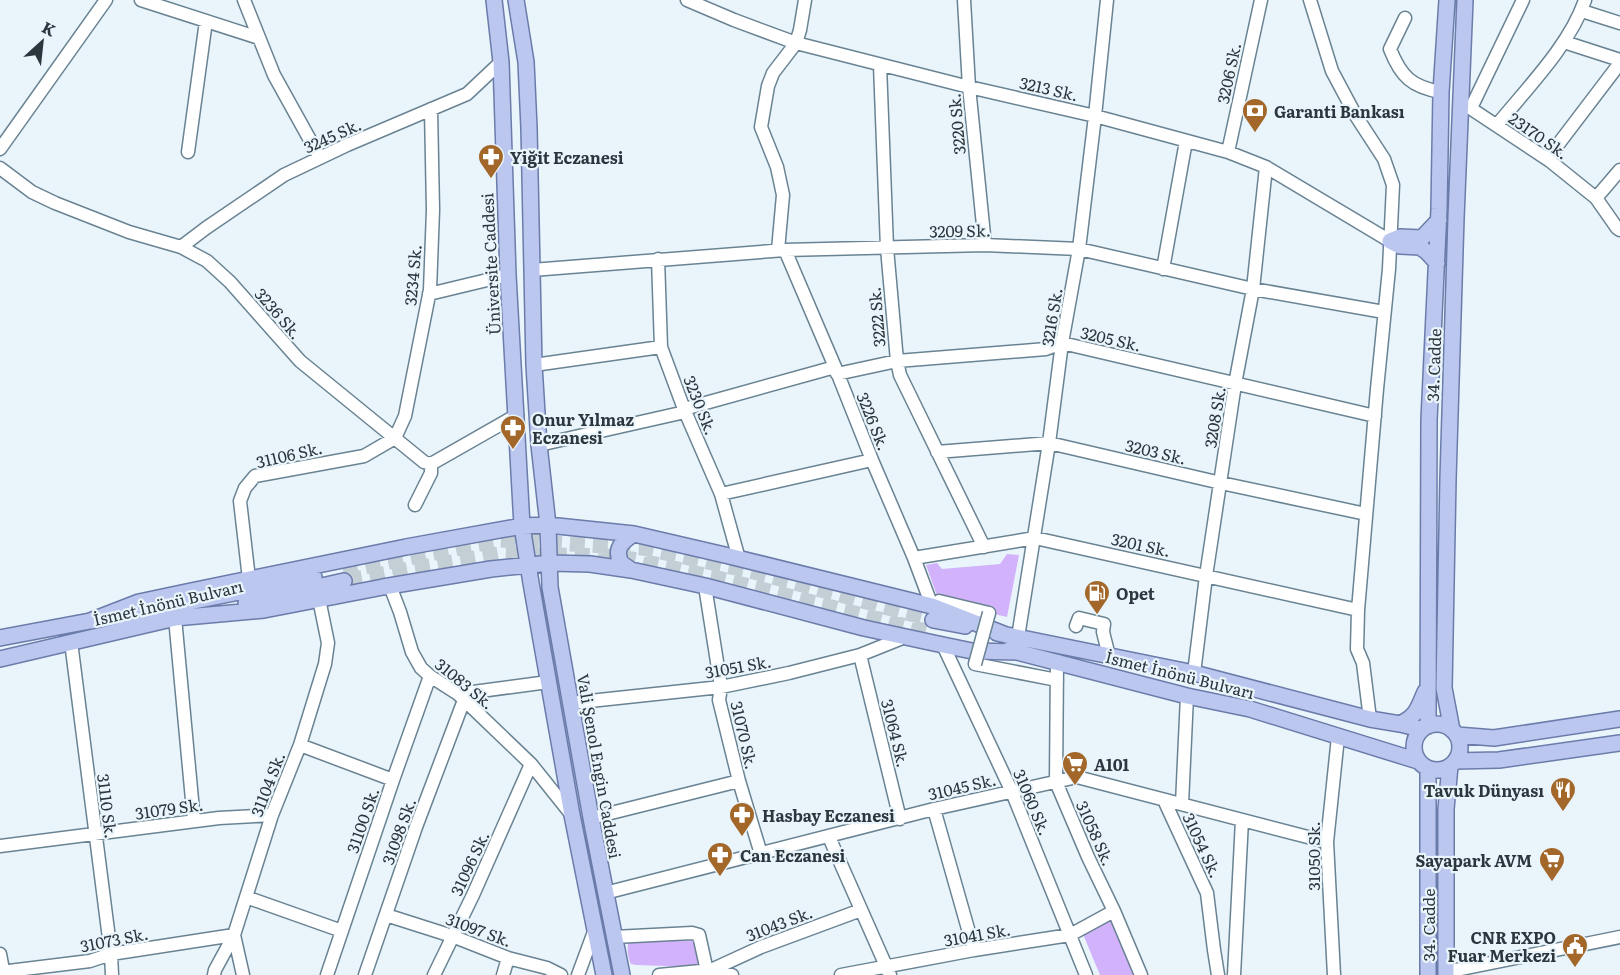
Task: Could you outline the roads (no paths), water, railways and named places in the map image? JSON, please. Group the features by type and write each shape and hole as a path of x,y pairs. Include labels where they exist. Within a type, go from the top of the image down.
{"main road":[{"name":"Üniversite Caddesi","path":"495,0 501,63 508,275 522,526 528,566"},
{"path":"516,0 526,62 534,365 539,445 548,525"},
{"name":"34. Cadde","path":"1424,728 1429,684 1429,420 1439,220 1441,92 1446,0"},
{"name":"34. Cadde","path":"1455,733 1444,688 1444,676 1456,219 1466,105 1466,0"},
{"path":"1421,243 1439,220"},
{"path":"1390,241 1400,237 1421,243 1437,263"},
{"path":"90,621 138,602 406,547 522,526 548,525 634,534 739,559 933,614"},
{"name":"Vali Şenol Engin Caddesi","path":"548,525 550,587 591,818 622,975"},
{"path":"631,570 621,563 618,551 621,543 634,534"},
{"path":"175,618 264,610 491,569 550,563 590,564 631,570 705,586 864,628 972,651 1014,641"},
{"path":"528,566 572,815 604,975"},
{"name":"İsmet İnönü Bulvarı","path":"0,638 343,576 0,659"},
{"name":"İsmet İnönü Bulvarı","path":"933,614 1014,641 1057,662 1187,696 1250,709 1423,765"},
{"name":"İsmet İnönü Bulvarı","path":"933,614 1014,641 1068,647 1194,673 1370,718 1424,728"},
{"path":"1400,724 1410,719 1418,710 1429,684"},
{"path":"1620,719 1494,738 1455,733 1439,724 1424,728 1415,738 1413,745 1414,752 1423,765 1435,770 1443,770 1452,764 1499,760 1620,743"},
{"path":"1452,764 1460,748 1455,733"},
{"name":"34. Cadde","path":"1446,973 1446,809 1452,764"},
{"name":"34. Cadde","path":"1423,765 1428,975"}],"street":[{"path":"0,149 106,0"},
{"path":"141,0 259,38"},
{"path":"244,0 274,75 320,158"},
{"name":"3213 Sk.","path":"687,0 795,43 1095,116 1228,152 1266,166 1390,241"},
{"name":"3226 Sk.","path":"805,0 800,30 795,43 773,73 768,86 761,127 777,167 783,195 782,250 836,371 914,558 933,614"},
{"name":"3220 Sk.","path":"964,0 969,87 985,245"},
{"name":"3216 Sk.","path":"1014,641 1035,538 1062,343 1079,249 1107,0"},
{"name":"3206 Sk.","path":"1228,152 1261,0"},
{"path":"1310,0 1332,71 1356,116 1384,159 1393,185 1357,649 1363,663 1370,718"},
{"path":"1466,105 1523,0"},
{"path":"1497,126 1564,42 1583,5 1620,23"},
{"path":"1405,18 1390,49 1395,63 1405,77 1422,89 1441,92"},
{"path":"188,152 206,21"},
{"path":"1547,159 1620,62 1564,42"},
{"name":"3245 Sk.","path":"181,248 206,228 284,175 467,94 501,63"},
{"name":"3222 Sk.","path":"880,64 887,248 900,375 984,547"},
{"name":"23170 Sk.","path":"1466,105 1547,159 1596,198 1620,230"},
{"name":"3234 Sk.","path":"394,438 405,416 429,294 433,210 431,110"},
{"path":"1163,269 1186,141"},
{"name":"3208 Sk.","path":"1194,673 1235,384 1252,289 1266,166"},
{"name":"3236 Sk.","path":"0,168 32,192 55,203 129,232 181,248 207,261 230,282 300,361 424,462 431,464"},
{"path":"1596,198 1620,170"},
{"name":"3209 Sk.","path":"532,270 782,250 985,245 1079,249 1252,289 1384,312"},
{"name":"3230 Sk.","path":"658,260 661,347 721,494 739,559"},
{"path":"429,294 508,275"},
{"name":"3205 Sk.","path":"539,445 836,371 897,361 1046,349 1062,343 1375,416"},
{"path":"534,365 661,347"},
{"path":"415,505 431,473 431,464 517,415"},
{"name":"31106 Sk.","path":"249,579 240,501 245,488 255,476 364,456 394,438"},
{"name":"3203 Sk.","path":"937,452 1049,443 1366,514"},
{"path":"721,494 872,460"},
{"name":"3201 Sk.","path":"914,558 1035,538 1359,610"},
{"name":"31083 Sk.","path":"390,586 412,652 421,668 461,697 531,765 572,815"},
{"name":"31070 Sk.","path":"705,586 721,687 719,700 739,781 761,854"},
{"name":"31104 Sk.","path":"214,975 234,935 272,815 300,745 325,664 328,643 319,599"},
{"path":"933,614 989,613 975,664 1057,680"},
{"path":"175,618 194,821"},
{"path":"1068,647 1076,626 1103,632 1109,656"},
{"name":"31051 Sk.","path":"571,703 721,687 789,674 860,655 905,637"},
{"name":"31110 Sk.","path":"71,642 112,975"},
{"name":"31060 Sk.","path":"943,645 1012,792 1086,975"},
{"name":"31064 Sk.","path":"860,655 900,819"},
{"name":"31058 Sk.","path":"1057,662 1056,782 1141,975"},
{"name":"31100 Sk.","path":"327,975 430,676"},
{"path":"461,697 548,682"},
{"name":"31054 Sk.","path":"1182,804 1187,696"},
{"name":"31098 Sk.","path":"365,975 461,697"},
{"name":"31050 Sk.","path":"1334,975 1327,842 1338,737"},
{"path":"300,745 393,780"},
{"name":"31096 Sk.","path":"434,975 473,895 531,765"},
{"name":"31045 Sk.","path":"605,893 934,809 1077,777 1327,842"},
{"path":"591,818 739,781"},
{"name":"31054 Sk.","path":"1164,800 1207,893 1218,975"},
{"path":"934,809 974,950"},
{"name":"31079 Sk.","path":"0,846 219,818 272,815"},
{"path":"1234,975 1242,820"},
{"path":"829,837 888,971"},
{"path":"246,897 342,931"},
{"name":"31043 Sk.","path":"709,971 760,947 861,910"},
{"name":"31041 Sk.","path":"841,975 888,971 974,950 1070,935 1113,911"},
{"name":"31097 Sk.","path":"386,915 452,936 508,958 547,968 561,975"},
{"path":"578,975 596,928"},
{"path":"614,937 692,933 699,935 709,971"},
{"path":"234,935 243,975"},
{"name":"31073 Sk.","path":"2,973 90,961 111,954 234,935"},
{"path":"1446,973 1620,937"},
{"path":"0,954 2,973"},
{"path":"503,975 508,958"},
{"path":"658,975 709,971 732,975"}],"tunnel":[{"path":"343,571 499,540 642,548 754,572 933,620"},
{"path":"347,580 498,554 616,556 714,577 930,632"}],"place":[{"name":"Garanti Bankası","path":"1255,134"},
{"name":"Yiğit Eczanesi","path":"491,180"},
{"name":"Onur Yılmaz Eczanesi","path":"513,451"},
{"name":"Opet","path":"1097,616"},
{"name":"A101","path":"1075,787"},
{"name":"Tavuk Dünyası","path":"1563,813"},
{"name":"Hasbay Eczanesi","path":"742,838"},
{"name":"Can Eczanesi","path":"720,878"},
{"name":"Sayapark AVM","path":"1552,883"},
{"name":"CNR EXPO Fuar Merkezi","path":"1575,969"}]}
